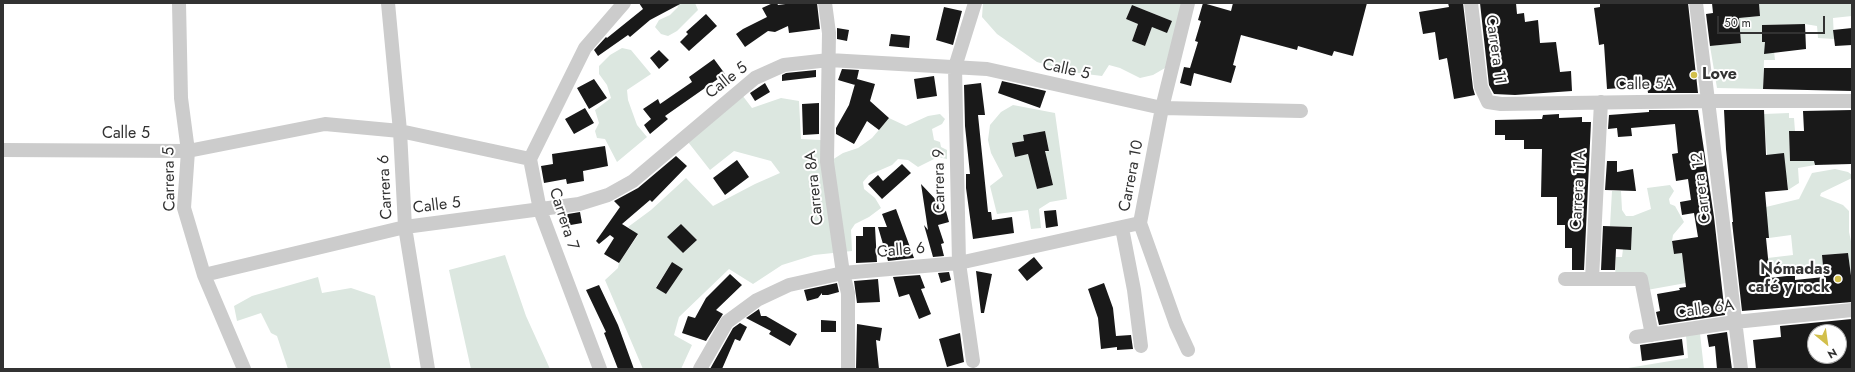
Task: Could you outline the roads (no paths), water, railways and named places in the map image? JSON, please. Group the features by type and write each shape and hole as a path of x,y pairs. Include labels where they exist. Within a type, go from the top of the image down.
{"street":[{"name":"Carrera 5","path":"179,3 181,98 188,151 184,208 204,275 244,369"},
{"name":"Carrera 6","path":"388,3 400,131 404,227 428,369"},
{"path":"530,159 585,48 624,3"},
{"name":"Carrera 8A","path":"825,3 829,33 827,162 843,273 848,293 848,369"},
{"name":"Carrera 9","path":"973,360 959,263 955,67 975,3"},
{"name":"Carrera 10","path":"1188,3 1162,108 1140,223 1176,324 1188,350"},
{"name":"Carrera 11","path":"1471,3 1481,87 1488,102"},
{"name":"Carrera 12","path":"1696,3 1741,369"},
{"name":"Calle 5","path":"204,275 404,227 579,204 608,195 633,181 755,78 784,65 829,60 987,69 1162,108 1301,111"},
{"name":"Calle 5A","path":"1488,102 1501,104 1708,101 1852,101"},
{"name":"Carrera 11A","path":"1592,279 1601,102"},
{"name":"Calle 5","path":"3,150 188,151 325,124 400,131 530,159"},
{"name":"Carrera 7","path":"530,159 540,210 600,369"},
{"name":"Calle 6","path":"700,369 728,322 757,300 789,285 843,273 959,263 1140,223"},
{"path":"1122,228 1134,290 1141,346"},
{"path":"1565,279 1641,279 1652,335"},
{"name":"Calle 6A","path":"1636,337 1735,322 1852,310"}],"place":[{"name":"Love","path":"1694,75"},
{"name":"Nómadas café y rock","path":"1838,279"}]}
